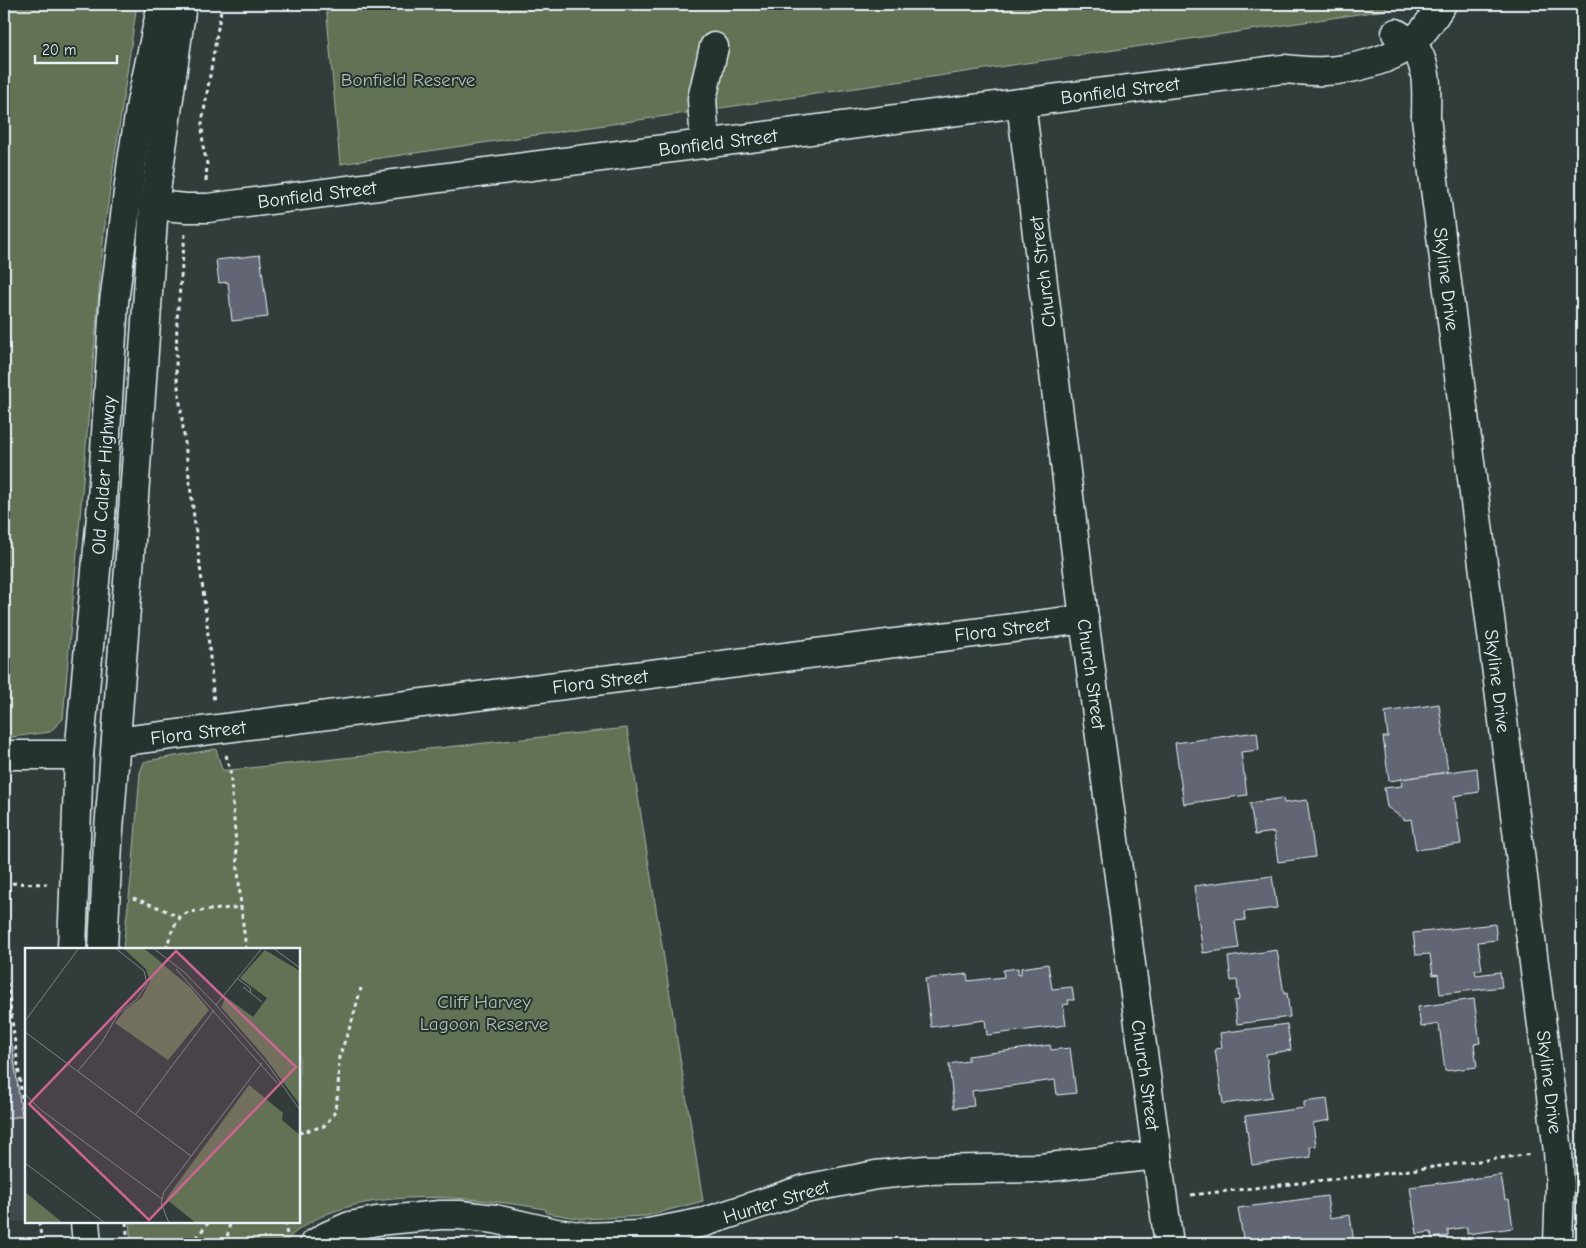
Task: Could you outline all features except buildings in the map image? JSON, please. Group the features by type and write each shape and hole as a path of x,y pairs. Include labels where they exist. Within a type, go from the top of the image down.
{"street":[{"name":"Old Calder Highway","path":"72,948 79,755 101,516 114,302 141,103 162,4"},
{"name":"Old Calder Highway","path":"103,948 108,843 130,569 154,205 182,4"},
{"path":"1401,43 1406,23 1422,4"},
{"path":"1401,43 1432,19 1442,4"},
{"name":"Bonfield Street","path":"126,203 197,208 1283,69 1320,57 1377,44 1401,43"},
{"name":"Skyline Drive","path":"1401,43 1405,65 1413,81 1426,118 1558,1151 1560,1185 1558,1244"},
{"path":"705,144 702,98 714,47"},
{"name":"Church Street","path":"1021,103 1084,619 1169,1244"},
{"name":"Flora Street","path":"79,755 116,742 1084,619"},
{"path":"4,755 79,755"},
{"name":"Hunter Street","path":"314,1244 350,1226 377,1221 440,1215 495,1219 556,1233 587,1237 638,1236 705,1222 805,1189 876,1175 925,1170 1049,1167 1157,1155"},
{"path":"84,1223 87,1244"}],"path":[{"path":"222,4 202,123 203,146 207,164 177,319 176,370 207,623 215,707 230,770 246,948"},
{"path":"4,880 4,886"},
{"path":"166,948 175,924 179,917 184,914 241,907"},
{"path":"4,959 25,1119"},
{"path":"300,1132 324,1126 334,1114 338,1093 339,1056 352,1021 361,988"},
{"path":"1182,1196 1380,1174 1558,1151"},
{"path":"39,1223 42,1244"},
{"path":"126,1223 128,1244"},
{"path":"191,1244 208,1223"},
{"path":"226,1244 230,1223"}],"shaded area":[{"path":"4,978 25,1138 25,1221 4,1223"}],"green space":[{"path":"4,4 137,4 104,231 63,719 50,732 4,738"},
{"name":"Bonfield Reserve","path":"326,4 1385,4 1386,10 340,164"},
{"name":"Cliff Harvey Lagoon Reserve","path":"627,728 703,1201 646,1216 583,1219 547,1213 545,1209 515,1204 481,1200 407,1198 371,1202 337,1210 307,1224 283,1244 131,1244 129,1223 300,1223 300,948 123,948 133,862 140,773 144,762 216,749 222,770"}]}
